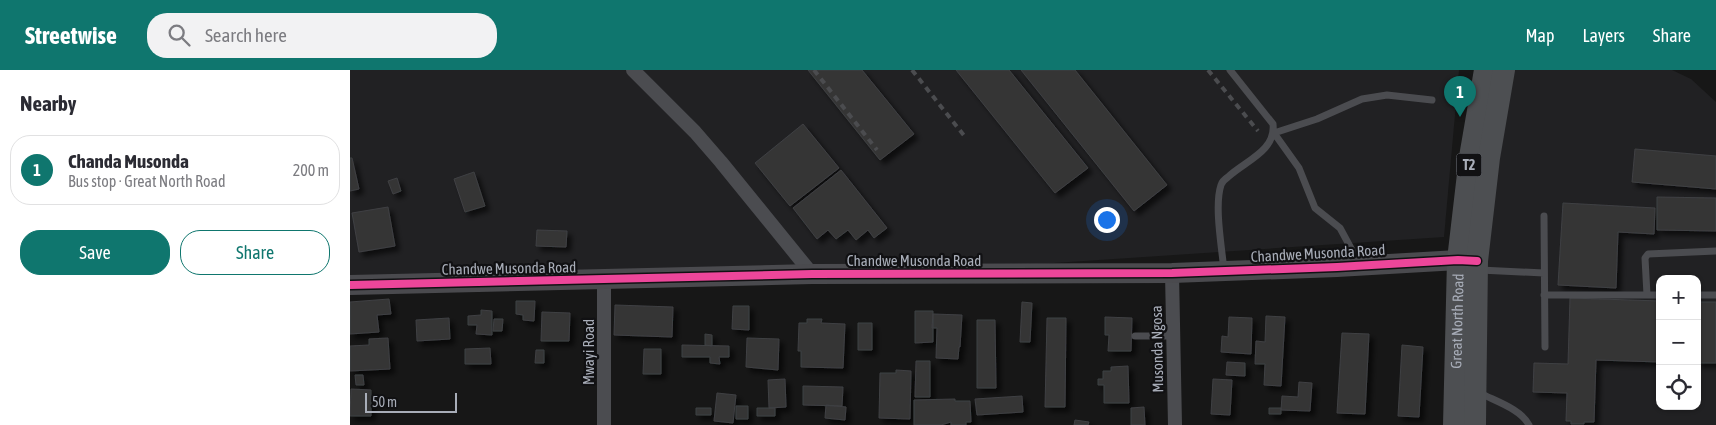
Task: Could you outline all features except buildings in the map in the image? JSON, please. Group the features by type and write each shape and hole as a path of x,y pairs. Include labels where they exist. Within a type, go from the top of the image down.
{"main road":[{"name":"Great North Road","path":"1475,425 1470,157 1485,70"},
{"name":"Great North Road","path":"1454,425 1471,264 1504,70"}],"street":[{"path":"633,70 708,147 812,274"},
{"name":"Chandwe Musonda Road","path":"350,285 812,274 1172,273 1360,265 1471,264"},
{"name":"Musonda Ngosa","path":"1172,273 1174,425"},
{"name":"Mwayi Road","path":"604,280 604,425"}],"lane":[{"path":"1230,70 1273,124 1274,133 1299,168 1316,208 1340,228 1360,265"},
{"path":"1224,271 1218,202 1221,183 1235,170 1265,149 1274,133 1317,119 1362,99 1387,95 1432,100"},
{"path":"1544,216 1545,347"},
{"path":"1647,295 1645,258 1648,254 1716,251"},
{"path":"1471,264 1544,273"},
{"path":"1544,295 1656,295"},
{"path":"1701,295 1716,295"},
{"path":"1135,336 1173,336"},
{"path":"1475,391 1515,411 1533,425"}],"shaded area":[{"path":"350,70 1459,70 1444,237 815,279 350,290"},
{"path":"1512,70 1672,70 1691,79 1716,102 1716,425 1486,425 1487,249"}],"railway":[{"path":"814,70 877,150"},
{"path":"912,70 966,138"},
{"path":"1208,70 1258,131"}],"cycle path":[{"path":"350,285 812,274 1172,273 1458,260 1477,261"}],"place":[{"name":"Chanda Musonda","path":"1460,117"}]}
